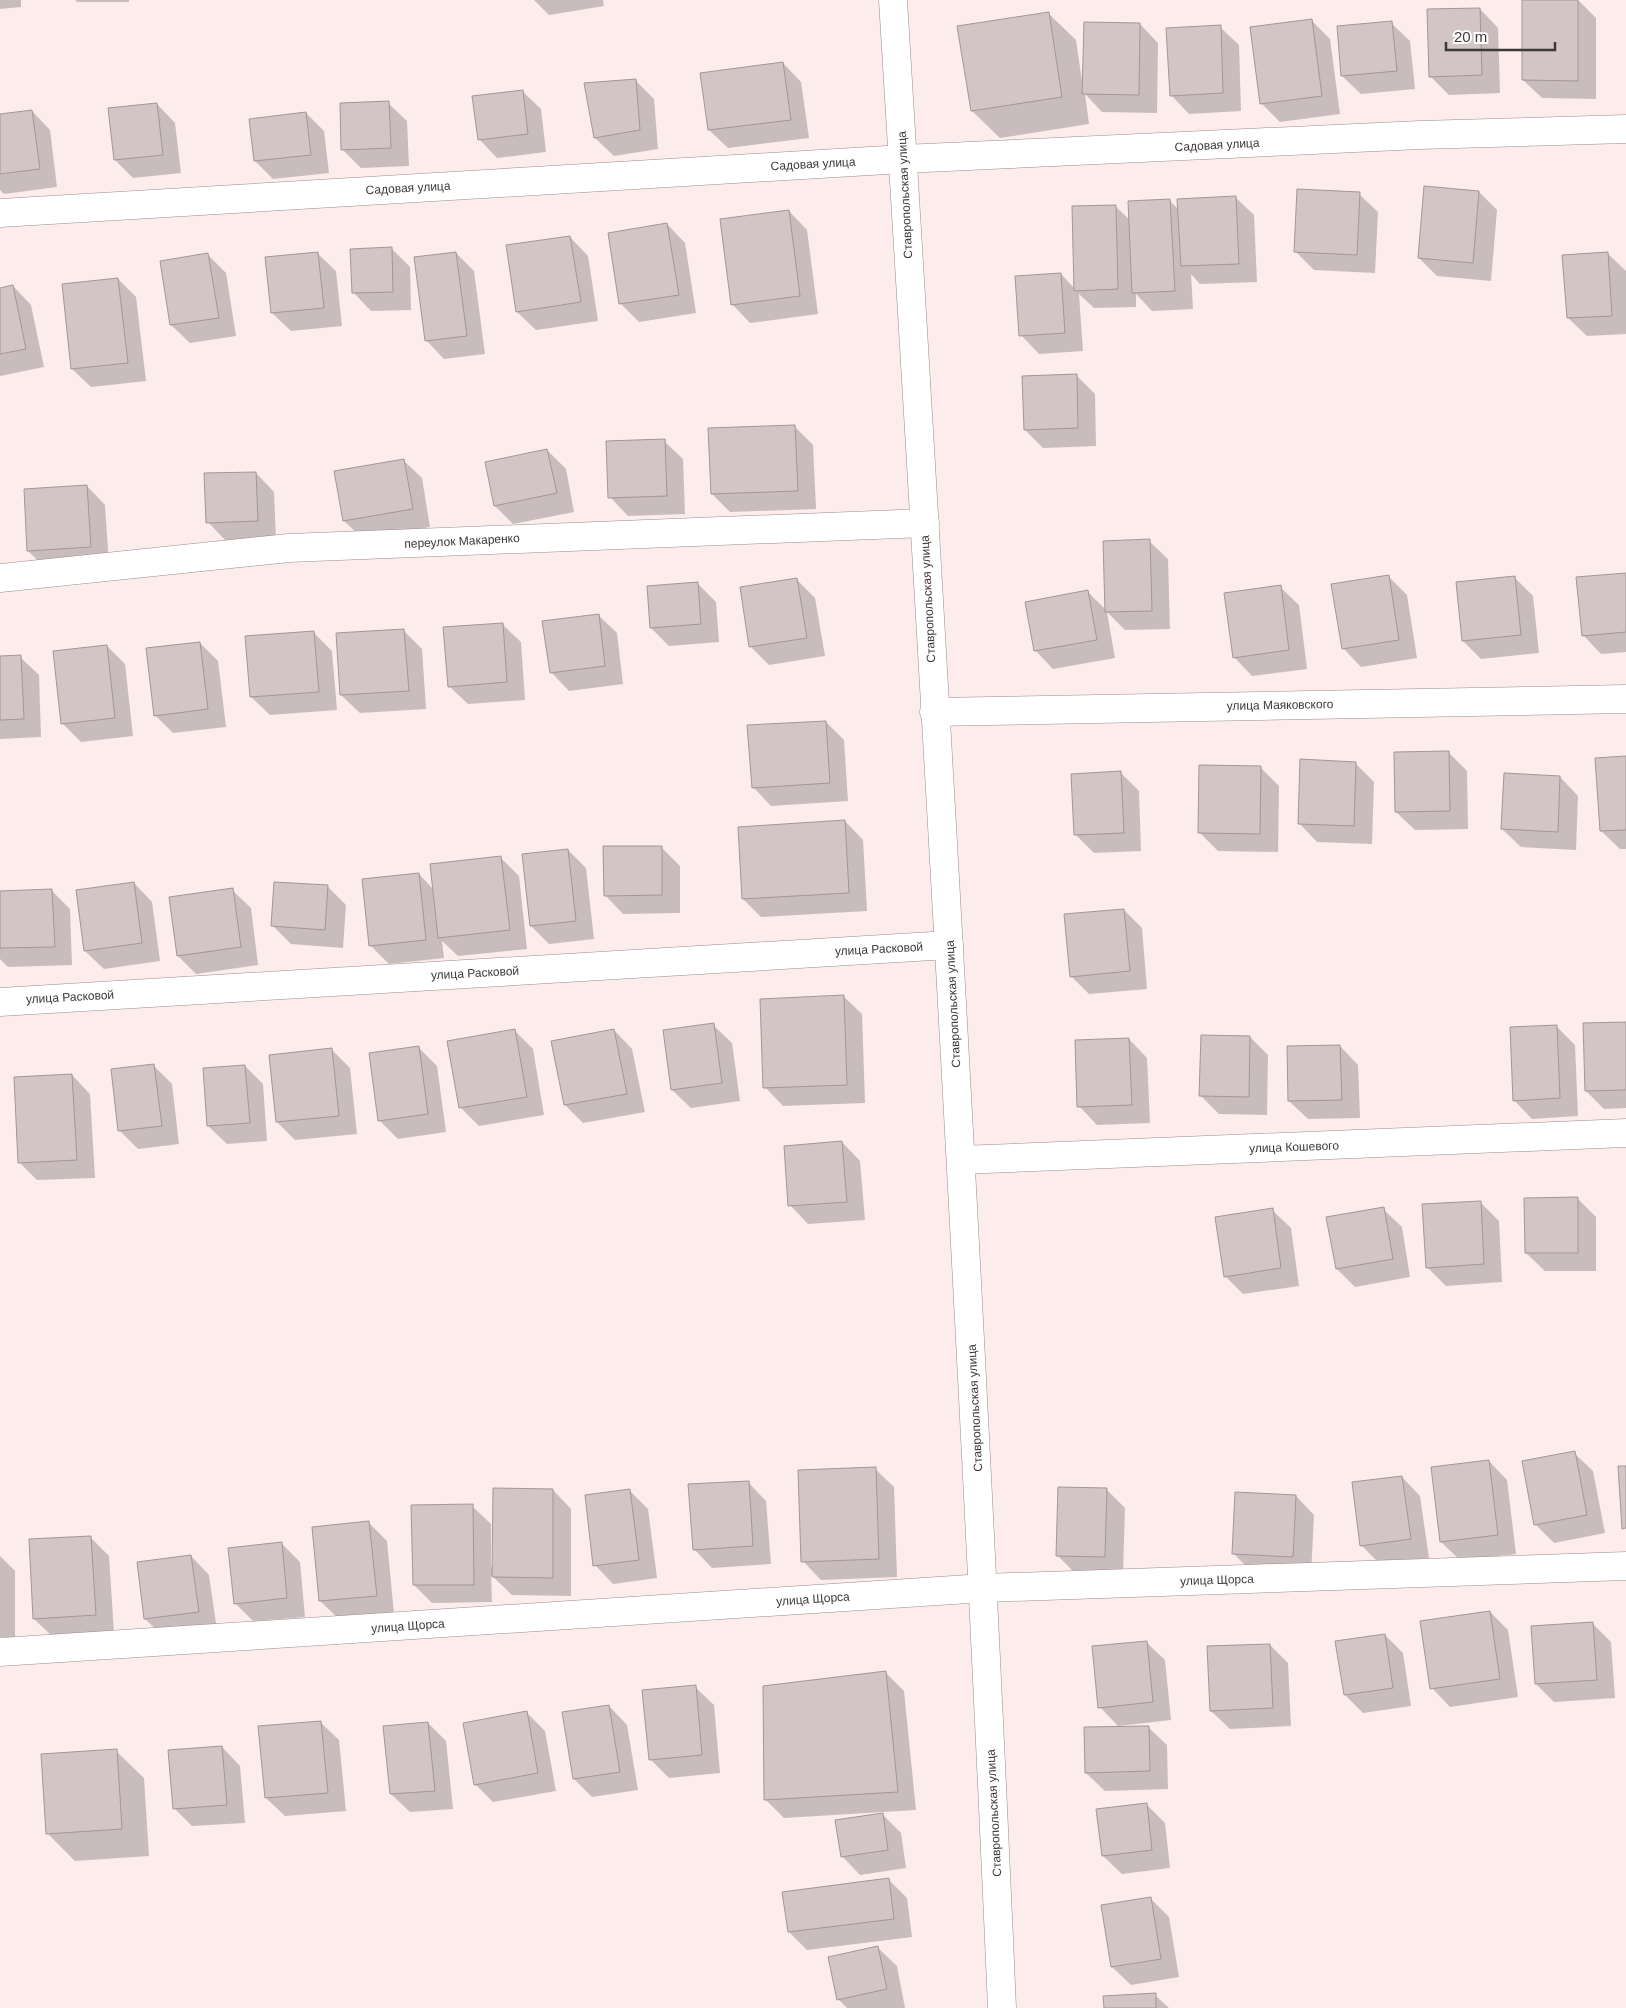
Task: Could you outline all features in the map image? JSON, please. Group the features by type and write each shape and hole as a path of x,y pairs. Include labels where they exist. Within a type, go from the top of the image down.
{"street":[{"name":"Ставропольская улица","path":"893,0 962,1160 984,1588 1002,2008"},
{"name":"Садовая улица","path":"0,213 903,159 1420,135 1626,129"},
{"name":"переулок Макаренко","path":"0,578 289,548 924,523"},
{"name":"улица Маяковского","path":"934,712 1626,699"},
{"name":"улица Расковой","path":"0,1002 949,945"},
{"name":"улица Кошевого","path":"962,1160 1626,1133"},
{"name":"улица Щорса","path":"0,1652 984,1588 1626,1566"}],"building":[{"path":"1522,0 1578,0 1578,81 1522,80"},
{"path":"1480,8 1482,75 1429,77 1427,9"},
{"path":"1049,12 1062,97 971,111 957,26"},
{"path":"1312,19 1322,96 1260,104 1250,27"},
{"path":"1392,21 1397,71 1341,76 1337,26"},
{"path":"1084,22 1140,23 1139,95 1082,94"},
{"path":"1221,25 1223,93 1170,96 1166,28"},
{"path":"783,62 791,120 708,130 700,73"},
{"path":"636,79 640,130 594,138 584,83"},
{"path":"523,90 528,134 478,140 472,96"},
{"path":"389,101 391,148 341,150 340,103"},
{"path":"157,103 163,155 114,160 108,108"},
{"path":"32,110 40,169 0,174 0,114"},
{"path":"306,112 311,155 254,161 249,119"},
{"path":"1424,186 1479,191 1473,263 1418,258"},
{"path":"1297,189 1360,192 1357,255 1294,252"},
{"path":"1236,196 1239,264 1181,266 1177,199"},
{"path":"1170,199 1175,291 1132,293 1128,201"},
{"path":"1116,205 1118,289 1074,291 1072,206"},
{"path":"789,210 800,296 731,305 720,219"},
{"path":"667,223 679,295 619,304 608,233"},
{"path":"570,236 581,302 516,312 506,245"},
{"path":"392,247 393,292 352,293 350,249"},
{"path":"318,252 324,308 271,313 265,257"},
{"path":"456,252 467,336 425,341 414,257"},
{"path":"1608,252 1612,316 1567,318 1562,255"},
{"path":"208,253 219,318 170,325 160,261"},
{"path":"1061,273 1065,333 1019,336 1015,276"},
{"path":"118,278 128,363 71,369 62,284"},
{"path":"13,285 26,349 0,354 0,288"},
{"path":"1077,374 1078,428 1024,430 1022,376"},
{"path":"795,425 798,491 711,494 708,428"},
{"path":"665,439 667,496 608,498 606,441"},
{"path":"547,449 557,493 494,506 485,462"},
{"path":"404,459 413,509 343,521 334,471"},
{"path":"256,472 258,521 206,523 204,473"},
{"path":"87,485 91,547 27,551 24,489"},
{"path":"1150,539 1152,611 1105,612 1103,541"},
{"path":"1626,573 1626,632 1582,636 1576,577"},
{"path":"1389,575 1399,640 1342,649 1331,584"},
{"path":"1515,576 1521,635 1462,641 1456,582"},
{"path":"797,578 807,638 749,647 740,587"},
{"path":"698,582 701,624 650,628 647,586"},
{"path":"1281,585 1289,650 1233,658 1224,593"},
{"path":"1088,590 1097,640 1034,651 1025,602"},
{"path":"599,614 605,666 550,673 542,621"},
{"path":"503,623 507,682 448,687 443,627"},
{"path":"404,629 409,691 340,695 336,633"},
{"path":"314,631 319,692 250,697 245,636"},
{"path":"200,642 208,709 154,716 146,648"},
{"path":"107,645 115,718 61,724 53,651"},
{"path":"21,655 24,719 0,720 0,656"},
{"path":"826,721 830,783 752,788 747,725"},
{"path":"1449,751 1450,811 1395,812 1394,752"},
{"path":"1626,756 1626,830 1600,831 1595,758"},
{"path":"1300,759 1356,762 1354,826 1298,824"},
{"path":"1199,765 1261,766 1260,834 1198,833"},
{"path":"1121,771 1124,833 1074,835 1071,774"},
{"path":"1504,773 1560,776 1558,832 1501,829"},
{"path":"845,820 849,893 742,899 738,827"},
{"path":"603,846 662,846 662,895 604,896"},
{"path":"568,849 576,921 530,926 522,854"},
{"path":"501,856 510,930 438,938 430,864"},
{"path":"419,873 426,940 369,946 362,879"},
{"path":"134,882 142,943 84,951 76,890"},
{"path":"274,882 328,885 325,930 271,926"},
{"path":"233,888 241,947 177,956 169,897"},
{"path":"52,889 55,947 0,948 0,891"},
{"path":"1124,909 1130,971 1070,977 1064,914"},
{"path":"844,995 847,1085 763,1088 760,999"},
{"path":"1626,1022 1626,1090 1585,1091 1583,1023"},
{"path":"714,1023 722,1083 671,1090 663,1030"},
{"path":"1557,1025 1560,1098 1513,1101 1510,1027"},
{"path":"515,1029 527,1097 459,1108 447,1041"},
{"path":"614,1029 627,1094 564,1105 551,1041"},
{"path":"1201,1035 1250,1036 1249,1097 1199,1096"},
{"path":"1129,1038 1132,1105 1077,1107 1075,1040"},
{"path":"1340,1045 1342,1100 1288,1101 1287,1046"},
{"path":"419,1046 428,1114 378,1121 369,1053"},
{"path":"332,1048 339,1116 276,1122 269,1055"},
{"path":"154,1064 162,1126 118,1131 111,1069"},
{"path":"245,1065 250,1123 207,1126 203,1068"},
{"path":"72,1074 77,1160 18,1163 14,1077"},
{"path":"842,1141 847,1202 788,1206 784,1146"},
{"path":"1578,1197 1578,1253 1525,1253 1524,1198"},
{"path":"1481,1201 1484,1264 1426,1268 1422,1204"},
{"path":"1384,1207 1393,1259 1336,1269 1326,1217"},
{"path":"1273,1208 1281,1268 1224,1277 1215,1217"},
{"path":"1575,1451 1587,1515 1534,1525 1522,1461"},
{"path":"1489,1460 1498,1535 1440,1542 1431,1467"},
{"path":"1618,1466 1626,1466 1626,1528 1622,1529"},
{"path":"876,1467 879,1559 801,1562 798,1470"},
{"path":"1402,1476 1411,1539 1360,1546 1352,1482"},
{"path":"749,1481 753,1546 693,1550 688,1484"},
{"path":"1058,1487 1107,1488 1105,1557 1056,1556"},
{"path":"493,1488 553,1489 553,1578 492,1577"},
{"path":"630,1489 639,1560 593,1566 585,1495"},
{"path":"1235,1492 1296,1495 1293,1557 1232,1554"},
{"path":"473,1504 474,1585 413,1585 411,1505"},
{"path":"369,1521 377,1596 319,1601 312,1527"},
{"path":"91,1536 96,1615 33,1619 29,1539"},
{"path":"282,1542 287,1598 234,1604 228,1548"},
{"path":"191,1555 199,1612 144,1619 137,1562"},
{"path":"1490,1611 1500,1679 1430,1689 1420,1621"},
{"path":"1593,1622 1597,1680 1535,1684 1531,1626"},
{"path":"1385,1634 1393,1688 1344,1695 1335,1641"},
{"path":"1147,1641 1153,1702 1098,1708 1092,1646"},
{"path":"1270,1644 1273,1708 1210,1711 1207,1646"},
{"path":"886,1671 898,1792 764,1800 763,1686"},
{"path":"696,1685 702,1755 649,1760 642,1690"},
{"path":"609,1705 620,1772 573,1779 562,1712"},
{"path":"527,1711 538,1773 474,1785 463,1723"},
{"path":"321,1721 328,1793 265,1798 258,1726"},
{"path":"428,1722 435,1791 390,1794 383,1726"},
{"path":"1149,1726 1150,1771 1085,1773 1084,1727"},
{"path":"222,1746 227,1805 173,1809 168,1750"},
{"path":"117,1749 122,1829 46,1834 41,1754"},
{"path":"1147,1803 1152,1850 1102,1856 1096,1809"},
{"path":"883,1813 888,1850 841,1857 835,1820"},
{"path":"889,1878 894,1919 788,1932 782,1892"},
{"path":"1151,1897 1161,1959 1111,1967 1101,1905"},
{"path":"878,1946 887,1989 837,2000 828,1957"},
{"path":"1156,1993 1156,2008 1104,2008 1103,1996"}]}
